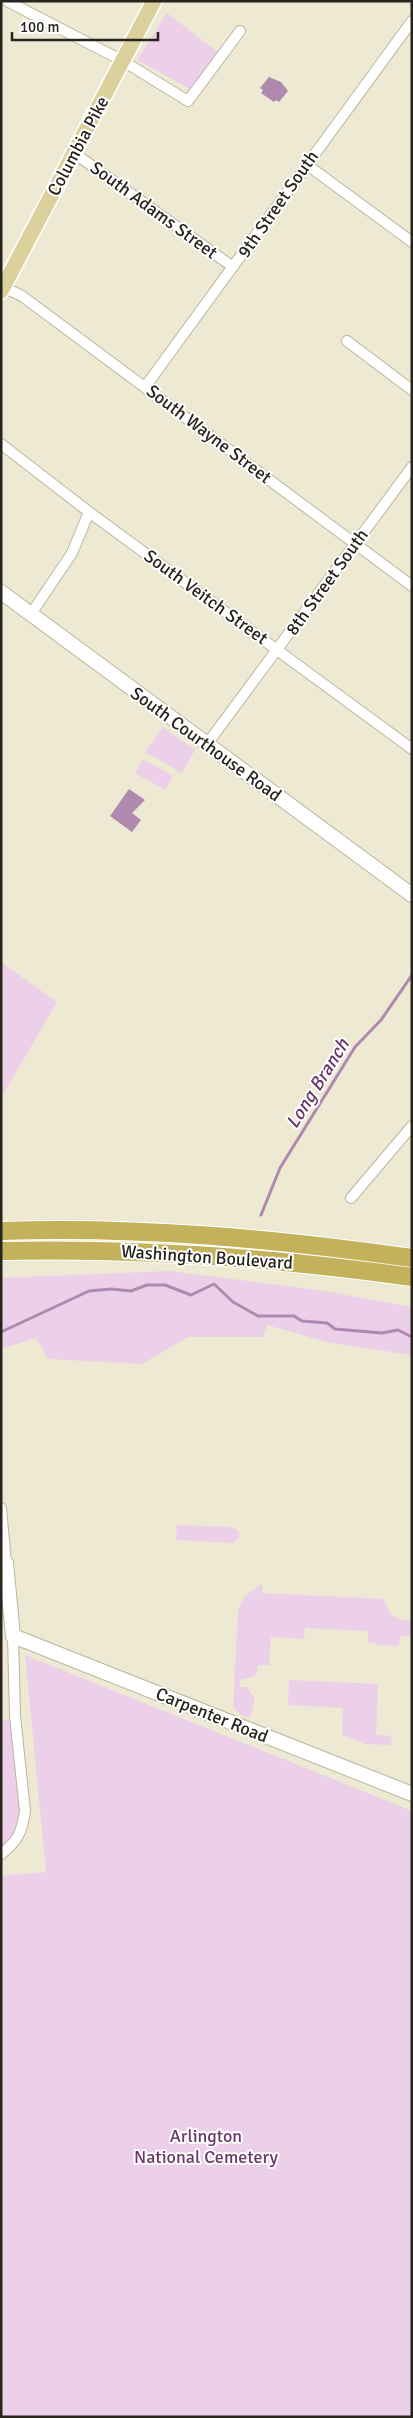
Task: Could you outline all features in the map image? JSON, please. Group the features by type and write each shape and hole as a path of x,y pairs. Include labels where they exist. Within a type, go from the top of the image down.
{"highway":[{"name":"Washington Boulevard","path":"3,1231 199,1236 296,1244 412,1258"},
{"name":"Washington Boulevard","path":"1,1251 179,1253 287,1261 412,1277"},
{"path":"391,1274 412,1282"}],"main road":[{"name":"Columbia Pike","path":"2,289 154,1"}],"street":[{"path":"7,1 123,62 188,101 240,31"},
{"name":"9th Street South","path":"145,387 412,21"},
{"name":"South Adams Street","path":"74,153 233,267"},
{"path":"306,164 412,242"},
{"name":"South Wayne Street","path":"2,289 18,293 412,586"},
{"path":"347,341 412,390"},
{"name":"South Veitch Street","path":"1,444 89,512 412,749"},
{"name":"8th Street South","path":"207,744 412,467"},
{"path":"31,614 72,552 89,512"},
{"name":"South Courthouse Road","path":"1,592 412,895"},
{"path":"351,1198 412,1126"},
{"path":"1,1508 4,1562 13,1636 15,1716 25,1811 23,1826 15,1843 1,1854"},
{"name":"Carpenter Road","path":"13,1636 412,1794"}],"green space":[{"path":"167,13 219,53 190,89 137,60"},
{"path":"163,727 195,750 182,773 145,752"},
{"path":"143,759 173,776 165,790 135,773"},
{"path":"1,962 57,1002 1,1098"},
{"path":"169,1271 318,1290 412,1307 412,1355 331,1343 267,1325 263,1337 188,1337 142,1364 48,1359 36,1338 1,1349 1,1278"},
{"path":"177,1525 232,1527 239,1531 239,1538 233,1543 176,1540"},
{"path":"262,1583 262,1593 384,1599 390,1613 401,1620 412,1621 412,1636 400,1636 399,1646 376,1645 375,1643 368,1642 368,1631 305,1628 304,1639 271,1637 269,1665 258,1665 257,1673 253,1677 240,1680 240,1687 247,1687 255,1698 251,1715 248,1717 242,1716 233,1707 238,1611 244,1597"},
{"name":"Arlington National Cemetery","path":"25,1655 412,1811 412,2417 1,2417 1,1876 46,1872"},
{"path":"289,1680 378,1684 376,1735 392,1736 391,1745 365,1744 342,1735 343,1708 288,1705"},
{"path":"10,1719 17,1773 19,1815 14,1831 1,1846 1,1720"}],"shaded area":[{"path":"269,77 281,82 288,91 279,102 276,100 274,102 261,93 263,90 260,88"},
{"path":"129,789 145,800 132,813 141,820 132,832 110,816"}],"waterway":[{"name":"Long Branch","path":"261,1215 280,1168 355,1047 381,1020 412,975"},
{"name":"Long Branch","path":"1,1332 89,1291 111,1289 131,1291 147,1285 165,1285 191,1295 214,1284 233,1302 258,1316 294,1316 302,1321 327,1323 335,1329 382,1333 398,1330 412,1337"}]}
